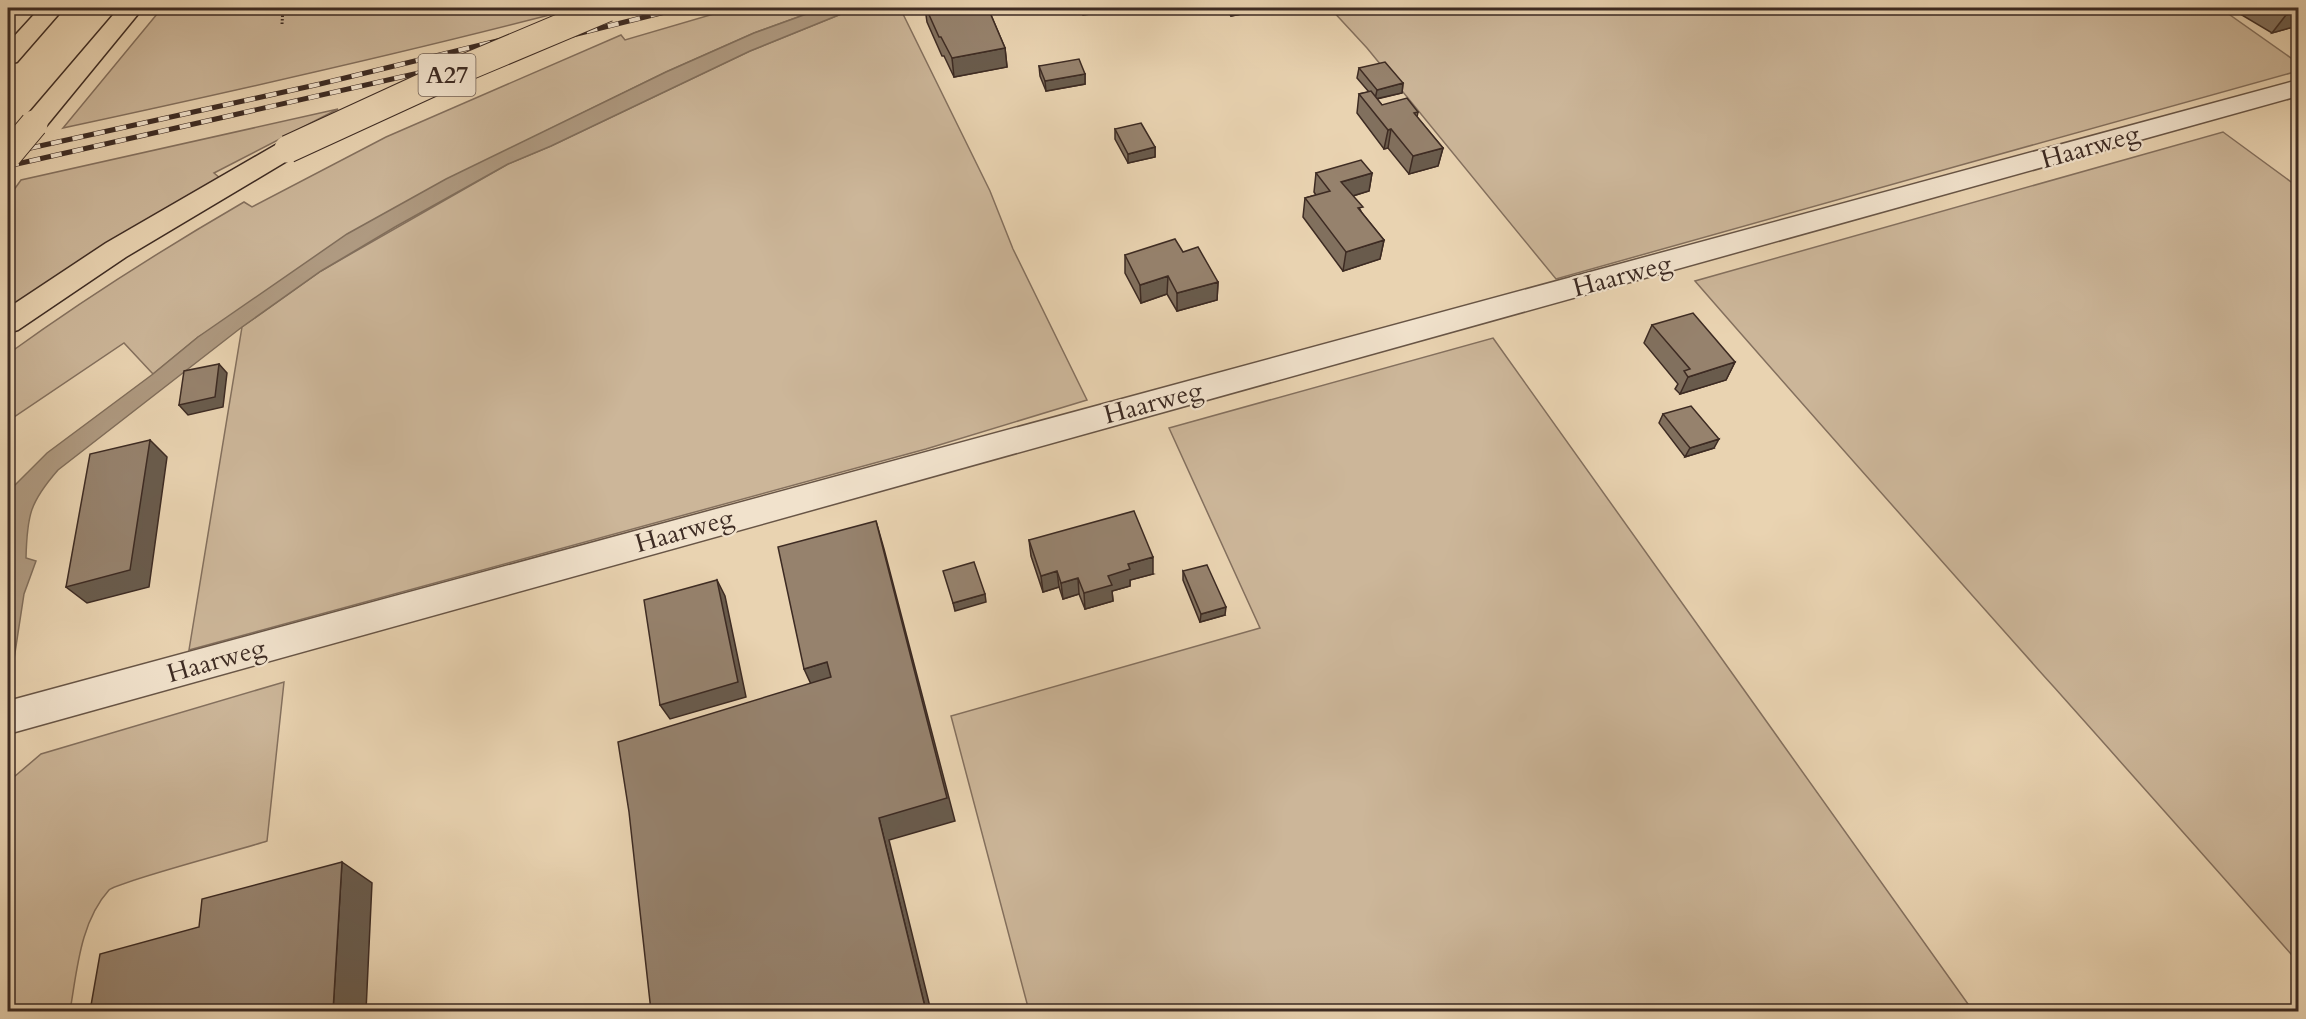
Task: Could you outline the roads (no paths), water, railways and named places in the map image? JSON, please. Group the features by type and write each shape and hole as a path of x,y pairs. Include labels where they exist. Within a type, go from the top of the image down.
{"highway":[{"path":"8,57 52,8"},
{"path":"8,155 131,8"},
{"name":"A27","path":"8,322 116,250 288,149 462,69 607,8"}],"street":[{"name":"Haarweg","path":"8,718 718,520 1742,242 2298,88"}],"railway":[{"path":"8,153 320,84 633,8"},
{"path":"8,166 432,70 681,8"}]}
